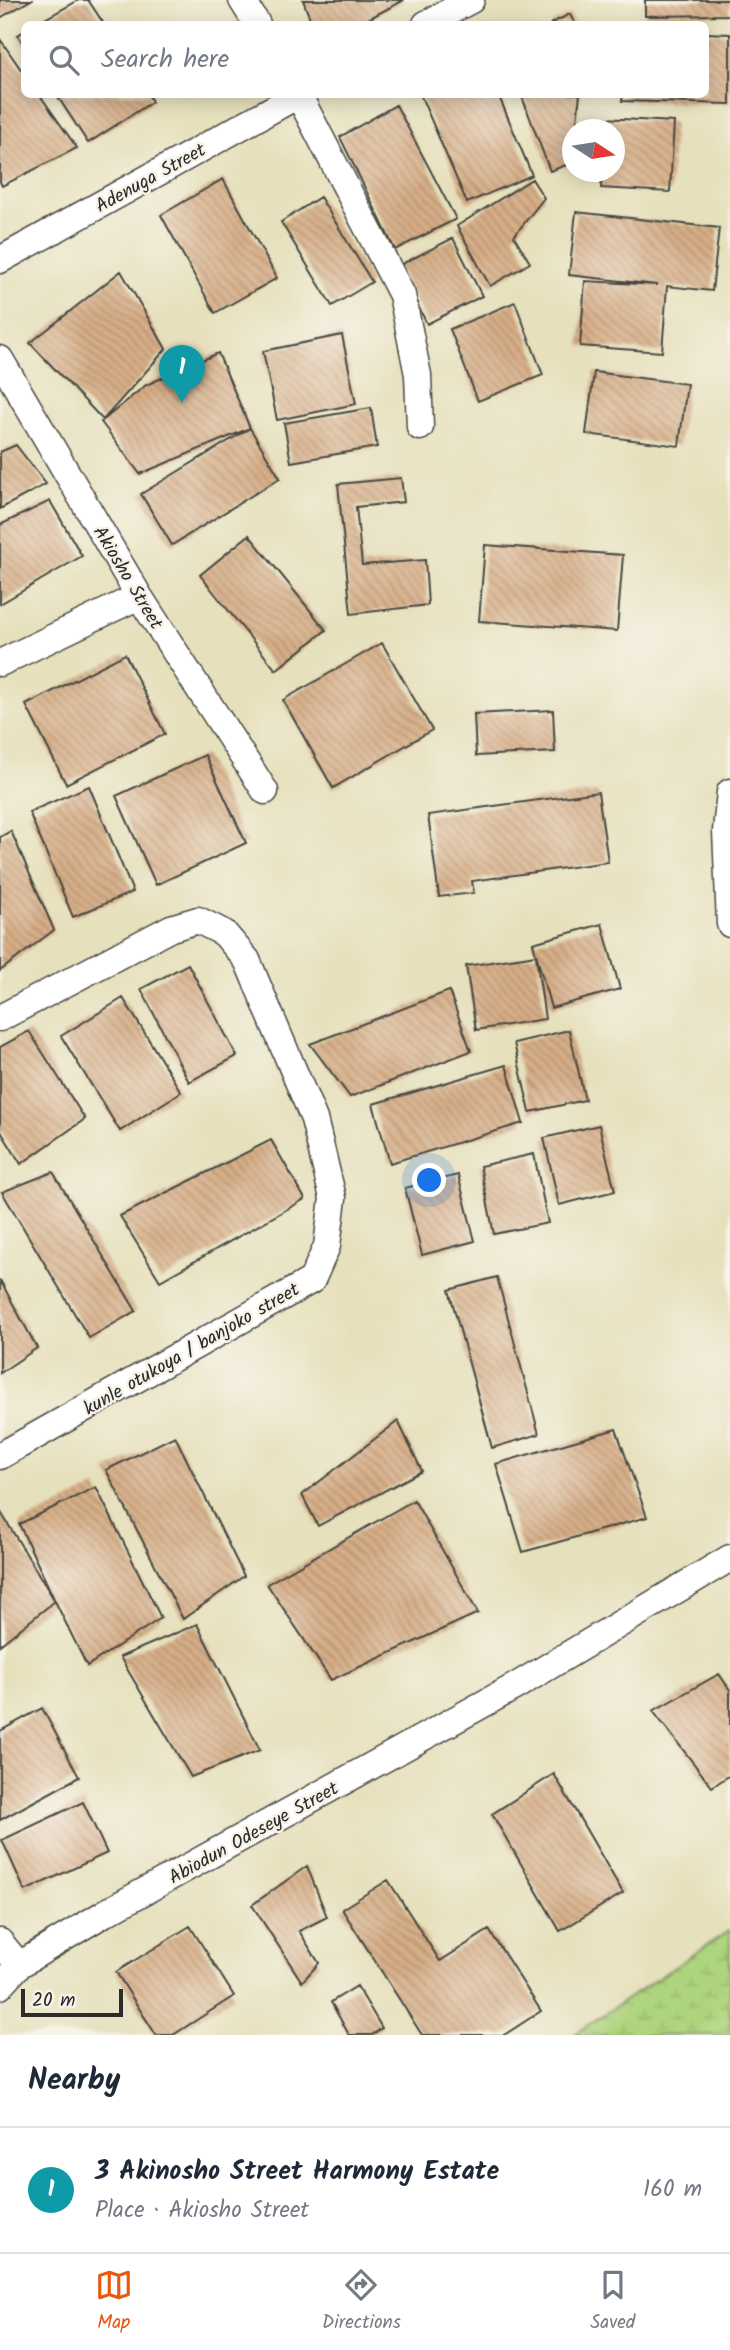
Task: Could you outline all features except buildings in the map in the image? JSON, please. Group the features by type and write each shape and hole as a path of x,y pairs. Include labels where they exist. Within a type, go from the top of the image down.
{"street":[{"path":"242,0 255,21"},
{"path":"432,21 471,0"},
{"name":"Adenuga Street","path":"0,260 294,98"},
{"path":"301,98 402,295 418,375 419,427"},
{"name":"Akiosho Street","path":"0,359 139,596 265,791"},
{"path":"0,663 139,596"},
{"path":"730,792 726,831 730,924"},
{"name":"kunle otukoya / banjoko street","path":"0,1018 172,928 198,920 224,933 247,960 314,1119 333,1198 327,1246 312,1280 0,1456"},
{"name":"Abiodun Odeseye Street","path":"0,1986 19,1965 117,1907 516,1686 730,1558"},
{"path":"0,1942 19,1965"}],"green space":[{"path":"730,1930 730,2035 573,2035"}],"place":[{"name":"3 Akinosho Street Harmony Estate","path":"182,403"}]}
